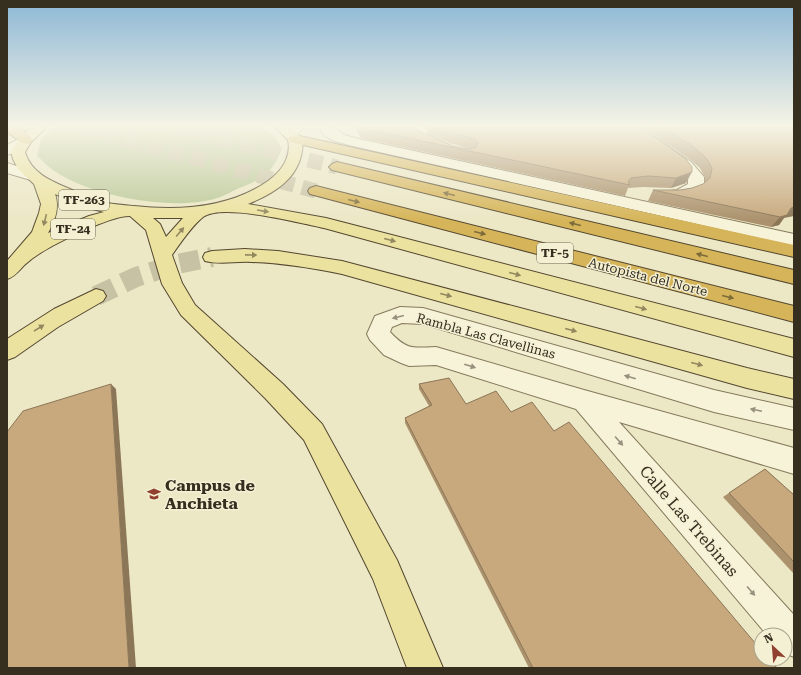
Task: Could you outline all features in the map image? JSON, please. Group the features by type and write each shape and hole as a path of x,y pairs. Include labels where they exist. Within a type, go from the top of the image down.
{"highway":[{"path":"382,158 794,251"},
{"name":"TF-5","path":"338,167 794,277"},
{"name":"Autopista del Norte","path":"316,191 794,314"}],"main road":[{"name":"TF-263","path":"19,158 22,166 38,179 95,205 160,214 199,212 224,206 250,196 271,186 286,174 293,158"},
{"name":"TF-24","path":"7,272 23,256 44,227 49,203 38,179"},
{"path":"224,206 262,210 326,222 548,284 794,348"},
{"path":"132,211 154,228 172,284 188,310 274,391 312,432 386,571 425,668"},
{"name":"TF-24","path":"23,256 58,235 95,220 132,211"},
{"path":"163,254 179,232 199,212"},
{"path":"212,257 235,254 263,255 342,267 739,376 794,389"},
{"path":"7,351 30,333 60,314 96,296"}],"street":[{"path":"428,158 794,240"},
{"path":"491,158 636,193 659,196 681,194 696,186 696,177 686,164 678,158"},
{"path":"7,168 38,179"},
{"path":"506,176 532,168"},
{"path":"532,168 558,188"},
{"name":"Rambla Las Clavellinas","path":"794,419 714,401 423,316 400,315 383,322 378,334 392,349 409,356 436,356 584,401 794,461"},
{"name":"Calle Las Trebinas","path":"584,401 794,640"}],"green space":[{"path":"40,158 278,158 265,175 223,196 196,202 176,203 131,199 108,194 68,179"}],"building":[{"path":"505,158 685,158 692,167 692,172 676,178 648,176 631,178 628,182 630,185"},
{"path":"706,158 794,158 794,207 791,208 787,215 780,217 653,190 680,190 703,184 710,178 712,168"},
{"path":"449,378 466,404 496,391 511,412 532,402 554,431 569,422 753,640 753,667 777,668 533,668 405,418 432,405 419,384"},
{"path":"111,384 129,668 7,668 7,432 23,411"},
{"path":"765,469 794,495 794,562 729,493"}],"tunnel":[{"path":"196,158 316,191"},
{"path":"302,158 337,167"},
{"path":"96,296 136,277 177,264 212,257"}],"place":[{"name":"Campus de Anchieta","path":"154,494"}]}
